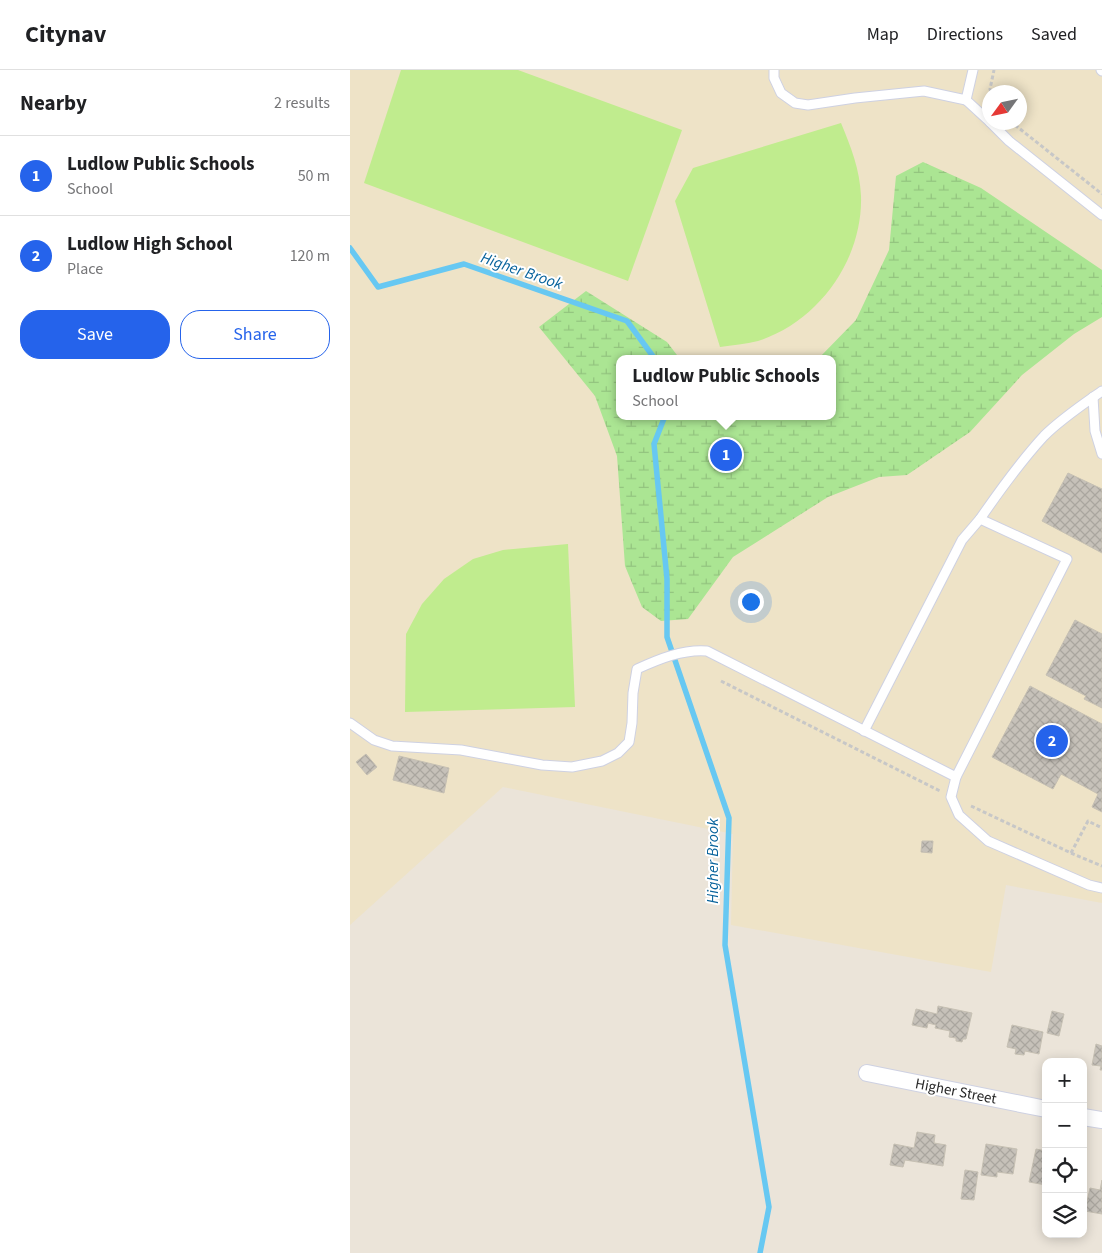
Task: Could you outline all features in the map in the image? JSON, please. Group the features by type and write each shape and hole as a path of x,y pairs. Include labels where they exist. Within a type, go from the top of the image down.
{"street":[{"name":"Higher Street","path":"866,1073 1042,1108"},
{"path":"1087,1117 1102,1120"}],"lane":[{"path":"774,70 774,78 781,93 795,103 808,105 924,90 966,100 982,115"},
{"path":"966,100 973,70"},
{"path":"998,130 1102,216"},
{"path":"864,731 962,540 980,519 1009,477 1045,436 1080,406 1102,391"},
{"path":"1093,397 1095,431 1102,454"},
{"path":"980,519 1067,559 956,777 951,796 959,815 988,841 1089,885 1102,888"},
{"path":"350,723 374,740 392,746 461,750 542,765 572,768 602,761 618,753 629,742 637,669 653,661 692,650 707,651 956,777"}],"path":[{"path":"991,85 994,70"},
{"path":"1022,130 1102,195"},
{"path":"721,681 951,796 1102,866"},
{"path":"1071,853 1088,821 1102,828"}],"shaded area":[{"path":"350,70 1102,70 1102,903 1006,885 991,972 731,925 733,834 503,787 350,925"}],"green space":[{"path":"401,70 518,70 682,130 628,281 364,183"},
{"path":"841,123 857,168 861,196 860,220 854,243 845,265 833,285 817,304 800,319 780,332 758,341 720,347 675,201 693,168"},
{"path":"923,162 981,188 1102,270 1102,317 1074,334 1022,375 970,432 907,475 879,477 828,497 733,557 688,619 661,621 642,607 625,566 617,456 595,396 539,327 586,291 667,342 677,355 616,355 616,420 836,420 836,355 822,355 856,320 889,250 896,176"},
{"path":"568,544 575,707 405,712 406,634 422,604 444,579 473,559 503,550"}],"building":[{"path":"1068,473 1102,489 1102,553 1042,521"},
{"path":"1075,620 1102,634 1102,708 1084,699 1086,696 1046,675"},
{"path":"1030,686 1102,724 1102,812 1092,807 1098,794 1061,774 1053,789 992,757"},
{"path":"366,754 377,767 367,775 356,762"},
{"path":"399,756 449,768 444,793 393,780"},
{"path":"922,841 933,841 932,853 921,852"},
{"path":"938,1006 972,1013 966,1039 963,1039 962,1042 956,1041 956,1038 949,1037 950,1031 935,1028 936,1025 928,1023 927,1028 912,1025 916,1009 937,1014"},
{"path":"1052,1011 1064,1014 1059,1036 1047,1033"},
{"path":"1012,1025 1043,1032 1039,1054 1025,1051 1024,1055 1015,1054 1016,1049 1007,1047"},
{"path":"1096,1044 1102,1046 1102,1070 1100,1070 1101,1066 1092,1065"},
{"path":"917,1132 935,1135 934,1143 946,1145 943,1166 905,1160 903,1167 890,1165 894,1144 914,1148"},
{"path":"986,1144 1017,1149 1013,1174 997,1172 997,1177 981,1175"},
{"path":"1036,1149 1042,1150 1042,1184 1029,1182"},
{"path":"965,1170 978,1172 974,1200 961,1199"},
{"path":"1102,1180 1102,1214 1087,1211 1090,1188 1100,1190"}],"waterway":[{"name":"Higher Brook","path":"350,248 378,287 464,264 627,321 652,355"},
{"name":"Higher Brook","path":"663,420 654,444 667,579 667,637 729,818 725,945 769,1207 760,1253"}],"place":[{"name":"Ludlow Public Schools","path":"726,455"},
{"name":"Ludlow High School","path":"1052,741"}]}
